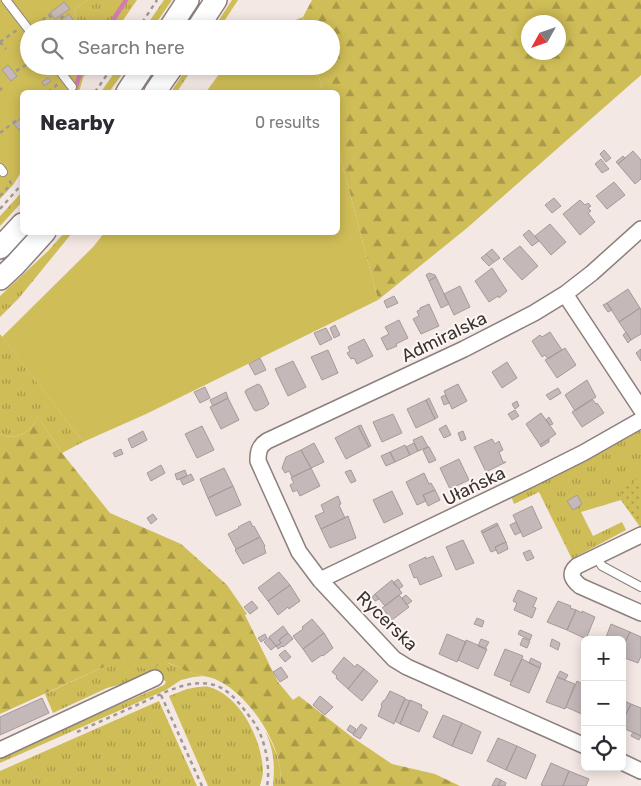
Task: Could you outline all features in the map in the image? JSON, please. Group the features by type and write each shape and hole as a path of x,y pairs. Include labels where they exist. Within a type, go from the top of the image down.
{"main road":[{"path":"175,20 188,0"},
{"path":"203,20 216,0"},
{"path":"128,90 138,75"},
{"path":"156,90 167,75"},
{"path":"0,248 20,226"},
{"path":"0,279 15,266 42,235"}],"street":[{"name":"Admiralska","path":"258,461 260,447 267,441 464,349 514,324 565,294 641,229"},
{"path":"565,294 641,409"},
{"name":"Ułańska","path":"320,580 531,479 583,453 641,420"},
{"name":"Rycerska","path":"258,461 299,552 320,580 388,653 401,664 581,744"},
{"path":"641,535 577,566 571,574 572,580 580,586 641,613"},
{"path":"0,750 155,678"},
{"path":"626,764 641,770"}],"lane":[{"path":"6,0 22,20"},
{"path":"63,75 72,87"},
{"path":"596,557 602,566 641,587"}],"path":[{"path":"144,20 157,0"},
{"path":"58,20 67,14"},
{"path":"41,20 49,15 53,20"},
{"path":"6,50 0,42 20,32"},
{"path":"16,71 20,69"},
{"path":"96,90 107,75"},
{"path":"0,133 18,119"},
{"path":"0,196 11,184 2,170"},
{"path":"0,209 20,186"},
{"path":"72,734 172,690 198,683 211,684 233,696 253,720 260,732 266,760 267,786"},
{"path":"161,695 202,786"}],"green space":[{"path":"0,0 87,0 74,10 78,20 20,20 20,75 76,75 72,90 20,90 20,174 0,199"},
{"path":"87,0 137,0 123,20 78,20 74,10"},
{"path":"164,0 172,0 158,20 150,20"},
{"path":"232,0 238,0 225,20 219,20"},
{"path":"312,0 641,0 641,75 467,228 378,300 340,156 340,90 322,90 318,75 340,75 340,20 304,20 303,17"},
{"path":"76,75 85,75 80,90 72,90"},
{"path":"113,75 121,75 110,90 102,90"},
{"path":"182,75 188,75 178,90 172,90"},
{"path":"218,75 318,75 322,90 207,90"},
{"path":"340,156 378,300 146,414 83,442 2,337 94,246 102,235 340,235"},
{"path":"20,194 20,204 0,226 0,216"},
{"path":"62,235 70,235 19,298 0,317 0,296"},
{"path":"0,334 83,442 62,453 38,416 32,426 23,434 12,437 0,434"},
{"path":"38,415 62,453 110,513 181,544 227,585 247,614 245,615 278,682 293,700 299,696 352,737 392,764 435,774 460,786 280,786 278,757 272,741 264,726 243,699 219,681 189,672 169,663 160,664 153,672 126,664 107,666 0,714 0,434 12,437 23,434 36,421"},
{"path":"635,431 641,431 641,528 621,500 581,512 593,536 622,522 626,530 572,559 539,492 514,504 511,496"},
{"path":"641,476 641,528 621,500 621,490"},
{"path":"164,662 204,676 181,680 166,690 0,763 0,757 164,685 166,682 153,672 130,682 107,688 53,713 45,694 114,664 127,663 155,668"},
{"path":"198,687 208,687 220,692 240,709 248,721 259,746 262,759 263,773 260,786 208,786 169,696"},
{"path":"159,701 197,786 0,786 0,771"},
{"path":"265,730 275,750 279,764 280,786 273,786 273,758"}],"building":[{"path":"64,2 70,9 55,19 50,13"},
{"path":"69,14 73,20 61,20"},
{"path":"8,65 17,76 11,81 2,70"},
{"path":"48,78 51,81 44,86 42,82"},
{"path":"20,119 20,130 19,130 14,124"},
{"path":"604,150 611,158 606,162 600,154"},
{"path":"633,151 641,160 641,179 635,184 618,164"},
{"path":"623,156 625,158 618,164 616,162"},
{"path":"601,159 609,169 602,173 595,164"},
{"path":"614,182 625,195 607,209 596,196"},
{"path":"554,198 561,206 552,213 545,205"},
{"path":"580,200 585,205 588,203 591,206 588,208 591,211 588,213 595,222 580,235 563,214"},
{"path":"550,224 566,242 551,255 535,236"},
{"path":"529,230 539,241 532,246 523,235"},
{"path":"520,246 538,266 522,280 503,259"},
{"path":"492,249 500,258 494,262 486,254"},
{"path":"486,254 494,262 489,266 481,258"},
{"path":"492,268 507,291 499,298 498,296 489,302 475,281"},
{"path":"429,273 436,277 429,281 426,275"},
{"path":"436,277 449,304 441,308 429,281"},
{"path":"460,286 470,307 454,315 444,294"},
{"path":"628,289 640,308 619,322 607,303"},
{"path":"394,296 398,303 387,308 384,301"},
{"path":"607,303 612,310 608,312 603,305"},
{"path":"429,304 439,326 421,334 413,319 419,316 417,311 420,308"},
{"path":"640,308 641,334 631,340 619,322"},
{"path":"399,320 408,338 387,350 381,338 389,334 385,327"},
{"path":"335,325 340,335 334,338 330,328"},
{"path":"326,328 332,339 320,345 314,333"},
{"path":"550,332 562,350 548,359 545,355 542,357 532,341 540,335 542,337"},
{"path":"626,332 631,340 628,343 623,335"},
{"path":"364,339 373,356 357,364 354,358 351,359 347,353 350,351 348,347"},
{"path":"565,348 576,365 557,378 545,360"},
{"path":"641,349 641,361 636,353"},
{"path":"328,350 338,373 322,380 311,357"},
{"path":"260,358 266,370 255,375 249,364"},
{"path":"293,361 306,387 288,396 275,369"},
{"path":"507,362 517,378 502,388 492,372"},
{"path":"587,380 596,397 575,411 565,395"},
{"path":"258,384 261,386 269,404 256,411 245,392"},
{"path":"458,384 467,401 452,409 444,391"},
{"path":"205,387 210,398 200,403 194,392"},
{"path":"558,388 561,393 550,400 546,395"},
{"path":"226,392 228,398 213,406 210,400"},
{"path":"445,395 449,403 444,405 441,397"},
{"path":"228,398 239,420 221,429 210,407"},
{"path":"429,398 438,417 435,419 426,400"},
{"path":"592,399 604,413 582,427 572,412"},
{"path":"426,400 435,419 416,428 407,409"},
{"path":"517,401 519,406 515,409 512,404"},
{"path":"515,410 519,416 512,420 508,414"},
{"path":"541,413 556,434 540,445 526,424"},
{"path":"393,414 402,433 382,442 373,422"},
{"path":"549,417 553,424 550,425 546,420"},
{"path":"361,425 371,446 369,447 358,426"},
{"path":"446,425 451,435 444,438 439,429"},
{"path":"202,426 214,450 197,458 185,434"},
{"path":"358,426 369,447 346,459 335,438"},
{"path":"143,431 147,440 132,448 128,439"},
{"path":"463,431 466,439 461,441 458,433"},
{"path":"422,436 428,447 418,451 413,440"},
{"path":"492,439 495,444 499,441 503,450 499,452 503,462 506,462 486,472 474,447"},
{"path":"549,439 549,442 541,447 540,445"},
{"path":"314,443 324,462 311,468 301,450"},
{"path":"414,443 418,451 410,455 406,447"},
{"path":"405,445 410,455 395,462 390,452"},
{"path":"428,447 436,460 429,463 423,450"},
{"path":"121,449 123,454 115,457 113,453"},
{"path":"301,450 311,468 292,477 289,471 285,473 282,468 286,457"},
{"path":"390,452 395,462 386,466 381,456"},
{"path":"459,459 469,480 450,489 440,468"},
{"path":"161,465 165,473 151,481 147,473"},
{"path":"224,468 233,486 208,498 200,479"},
{"path":"311,468 320,486 300,496 297,490 293,492 290,485 294,483 291,478"},
{"path":"185,470 187,476 177,480 175,474"},
{"path":"351,470 356,481 351,483 345,472"},
{"path":"424,473 429,484 431,483 435,490 423,495 426,501 417,505 406,482"},
{"path":"191,474 194,480 183,485 180,479"},
{"path":"233,486 241,505 216,516 208,498"},
{"path":"435,490 440,500 428,506 423,495"},
{"path":"392,491 403,514 384,523 373,500"},
{"path":"577,495 582,504 573,510 567,501"},
{"path":"338,496 341,504 339,505 345,518 321,529 315,516 324,512 321,505"},
{"path":"532,506 542,528 523,537 513,515"},
{"path":"153,514 157,519 151,524 147,518"},
{"path":"348,516 356,538 330,548 321,529"},
{"path":"250,521 260,537 236,549 228,534"},
{"path":"516,522 521,532 515,535 510,525"},
{"path":"497,523 498,525 482,533 481,531"},
{"path":"498,525 506,542 495,547 496,550 491,552 482,533"},
{"path":"260,537 265,546 266,553 243,564 235,550"},
{"path":"463,540 474,563 456,570 446,547"},
{"path":"506,542 508,549 498,554 495,547"},
{"path":"530,550 534,558 527,561 523,553"},
{"path":"433,556 442,576 420,585 417,577 414,578 409,565 426,557 426,559"},
{"path":"279,572 290,585 268,601 258,588"},
{"path":"398,579 403,586 399,589 393,583"},
{"path":"392,580 402,593 385,606 375,594"},
{"path":"290,585 300,601 278,615 268,601"},
{"path":"518,590 537,598 533,607 536,608 532,618 514,610 517,603 513,601"},
{"path":"375,594 379,599 375,601 372,597"},
{"path":"399,595 409,607 392,620 382,608"},
{"path":"406,595 412,601 407,605 402,598"},
{"path":"252,601 258,608 250,614 244,607"},
{"path":"558,601 576,610 567,630 547,622"},
{"path":"576,610 595,617 587,636 581,637 567,630"},
{"path":"387,614 391,619 386,623 382,618"},
{"path":"477,618 484,621 482,627 474,624"},
{"path":"312,619 324,633 303,649 293,636"},
{"path":"611,624 630,632 626,640 626,636 606,636"},
{"path":"283,626 288,633 279,640 281,643 276,646 269,637"},
{"path":"520,630 532,635 530,640 518,634"},
{"path":"630,632 641,637 641,656 638,663 626,658 626,640"},
{"path":"288,633 293,639 278,649 276,646 281,643 279,640"},
{"path":"324,633 333,648 312,662 303,649"},
{"path":"265,634 267,638 261,642 258,638"},
{"path":"447,634 466,642 457,662 439,654"},
{"path":"269,638 276,646 271,650 264,642"},
{"path":"523,638 530,641 527,648 520,645"},
{"path":"481,639 489,642 485,649 478,646"},
{"path":"552,639 560,643 558,650 550,646"},
{"path":"466,640 487,649 478,669 458,660"},
{"path":"505,649 523,656 511,682 494,675"},
{"path":"285,650 291,657 285,662 279,655"},
{"path":"344,657 355,667 357,664 364,669 348,689 332,672"},
{"path":"531,658 541,663 540,668 529,663"},
{"path":"522,659 540,668 529,693 510,685"},
{"path":"281,667 288,677 280,682 273,672"},
{"path":"364,669 378,681 362,701 348,689"},
{"path":"560,671 568,675 565,680 557,677"},
{"path":"557,677 575,684 565,709 546,702"},
{"path":"577,681 581,683 581,714 566,707"},
{"path":"390,691 405,698 394,724 378,716 381,705"},
{"path":"320,696 333,707 325,715 313,705"},
{"path":"42,698 49,713 0,735 0,717"},
{"path":"405,699 410,701 400,724 395,721"},
{"path":"410,700 422,705 421,708 428,712 419,732 400,724"},
{"path":"626,702 631,704 626,714"},
{"path":"631,704 641,708 641,736 626,729 626,714"},
{"path":"443,715 462,723 452,746 433,737"},
{"path":"462,723 481,732 472,754 452,746"},
{"path":"361,724 367,728 360,739 353,735"},
{"path":"350,725 356,729 353,734 347,730"},
{"path":"633,732 641,736 639,740 631,736"},
{"path":"498,738 517,746 506,770 487,761"},
{"path":"517,746 536,755 526,779 506,770"},
{"path":"551,763 569,771 563,786 541,785"},
{"path":"569,771 589,779 586,786 563,786"},
{"path":"496,778 501,780 498,786 492,786"},
{"path":"501,780 506,783 505,786 498,786"}],"waterway":[{"path":"113,20 126,0"},
{"path":"75,90 80,75"}]}
